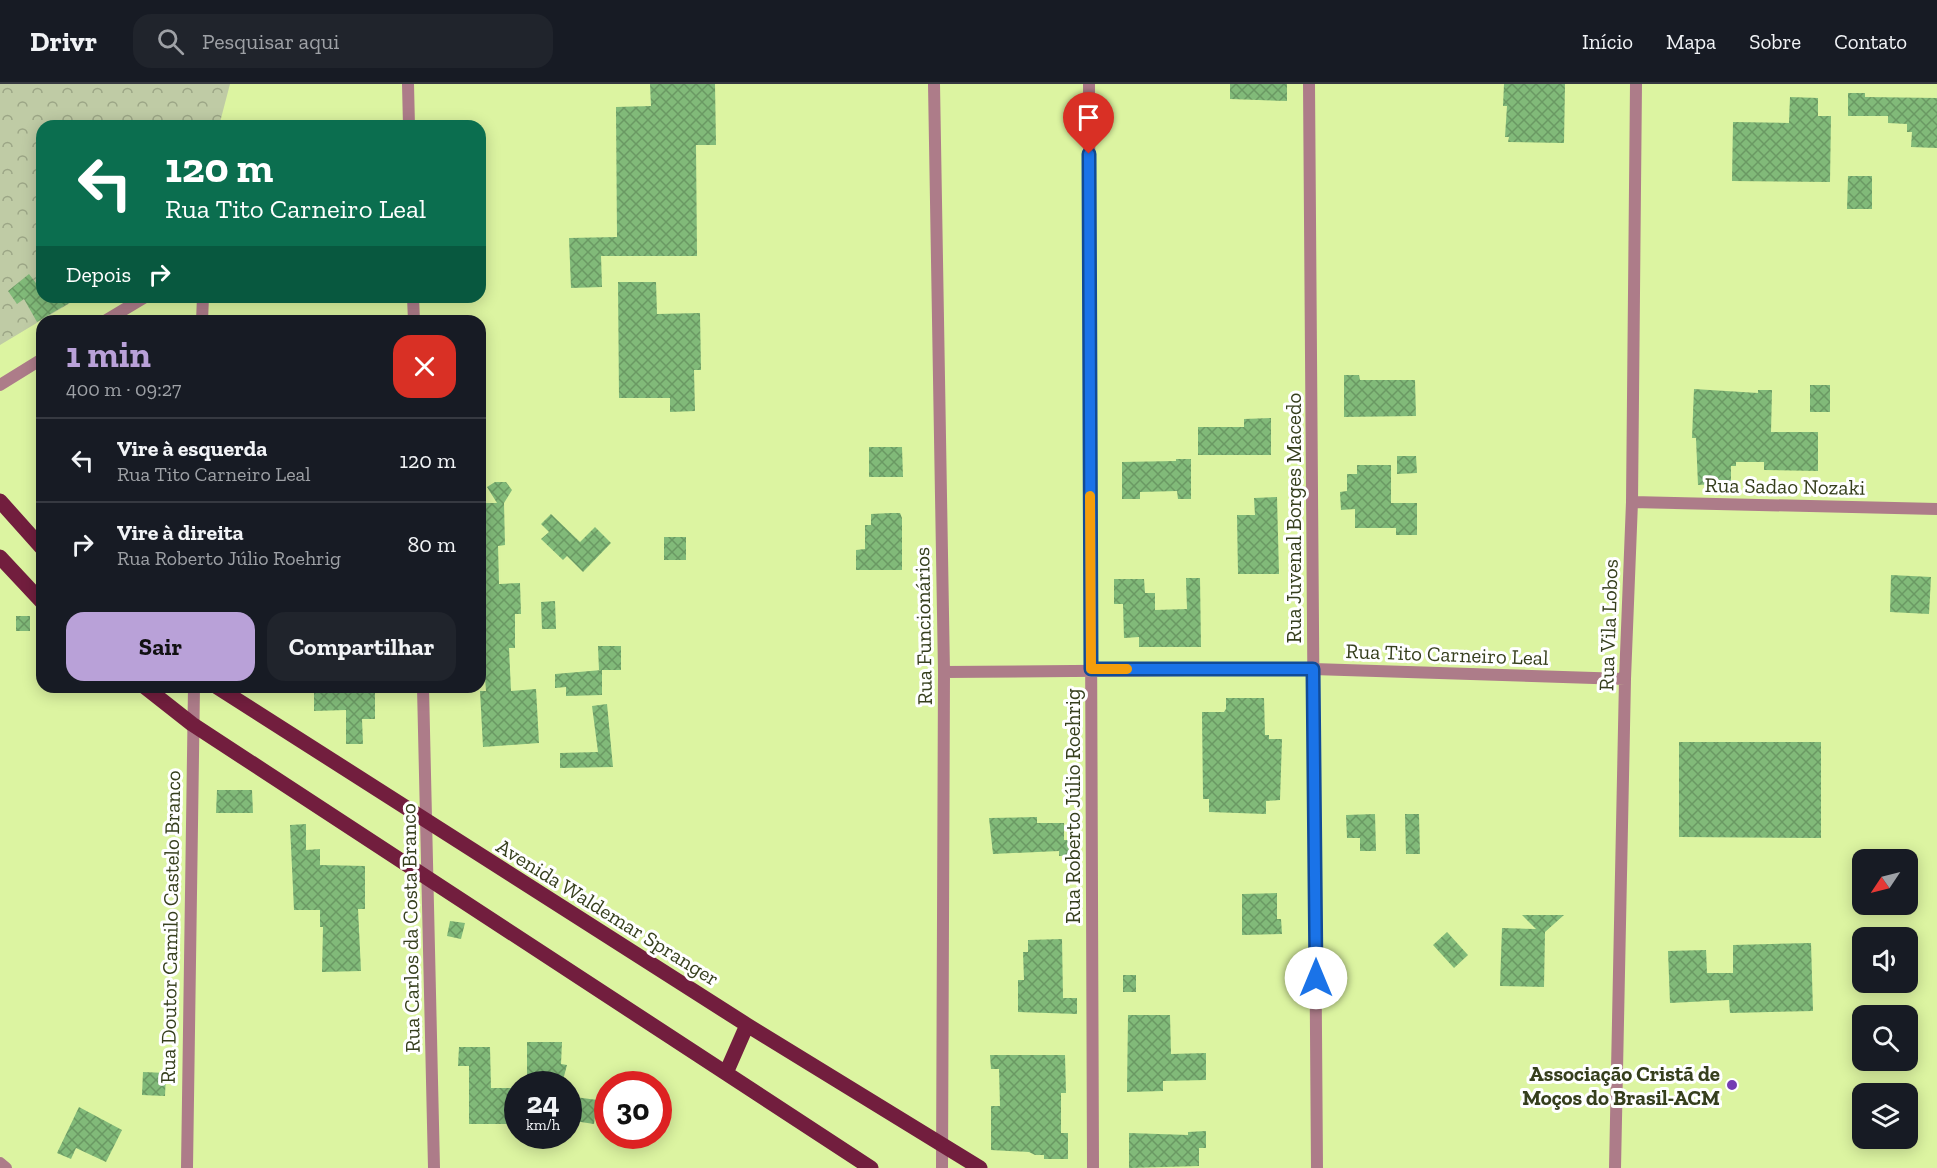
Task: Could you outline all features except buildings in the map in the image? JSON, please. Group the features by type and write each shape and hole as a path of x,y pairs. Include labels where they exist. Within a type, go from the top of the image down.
{"main road":[{"path":"0,501 36,541"},
{"path":"0,557 36,596"},
{"path":"153,693 192,724 429,882 871,1168"},
{"name":"Avenida Waldemar Spranger","path":"226,693 747,1025 980,1168"},
{"path":"726,1073 747,1025"}],"street":[{"path":"408,84 409,120"},
{"name":"Rua Funcionários","path":"934,84 944,672 942,1168"},
{"name":"Rua Roberto Júlio Roehrig","path":"1089,84 1093,1168"},
{"name":"Rua Juvenal Borges Macedo","path":"1309,84 1317,1168"},
{"name":"Rua Vila Lobos","path":"1615,1168 1625,679 1632,502 1636,84"},
{"path":"115,315 135,303"},
{"path":"0,385 36,363"},
{"name":"Rua Sadao Nozaki","path":"1632,502 1937,509"},
{"name":"Rua Tito Carneiro Leal","path":"944,672 1091,669 1313,669 1625,679"},
{"name":"Rua Doutor Camilo Castelo Branco","path":"187,1168 194,693"},
{"name":"Rua Carlos da Costa Branco","path":"423,693 434,1168"},
{"path":"0,1163 6,1168"}],"green space":[{"path":"0,84 230,84 221,120 36,120 36,303 70,303 50,315 36,315 36,323 0,345"}],"slow traffic":[{"path":"1090,496 1091,669 1127,669"}],"place":[{"name":"Associação Cristã de Moços do Brasil-ACM","path":"1732,1085"}],"route":[{"path":"1089,154 1091,669 1313,669 1316,978"}]}
